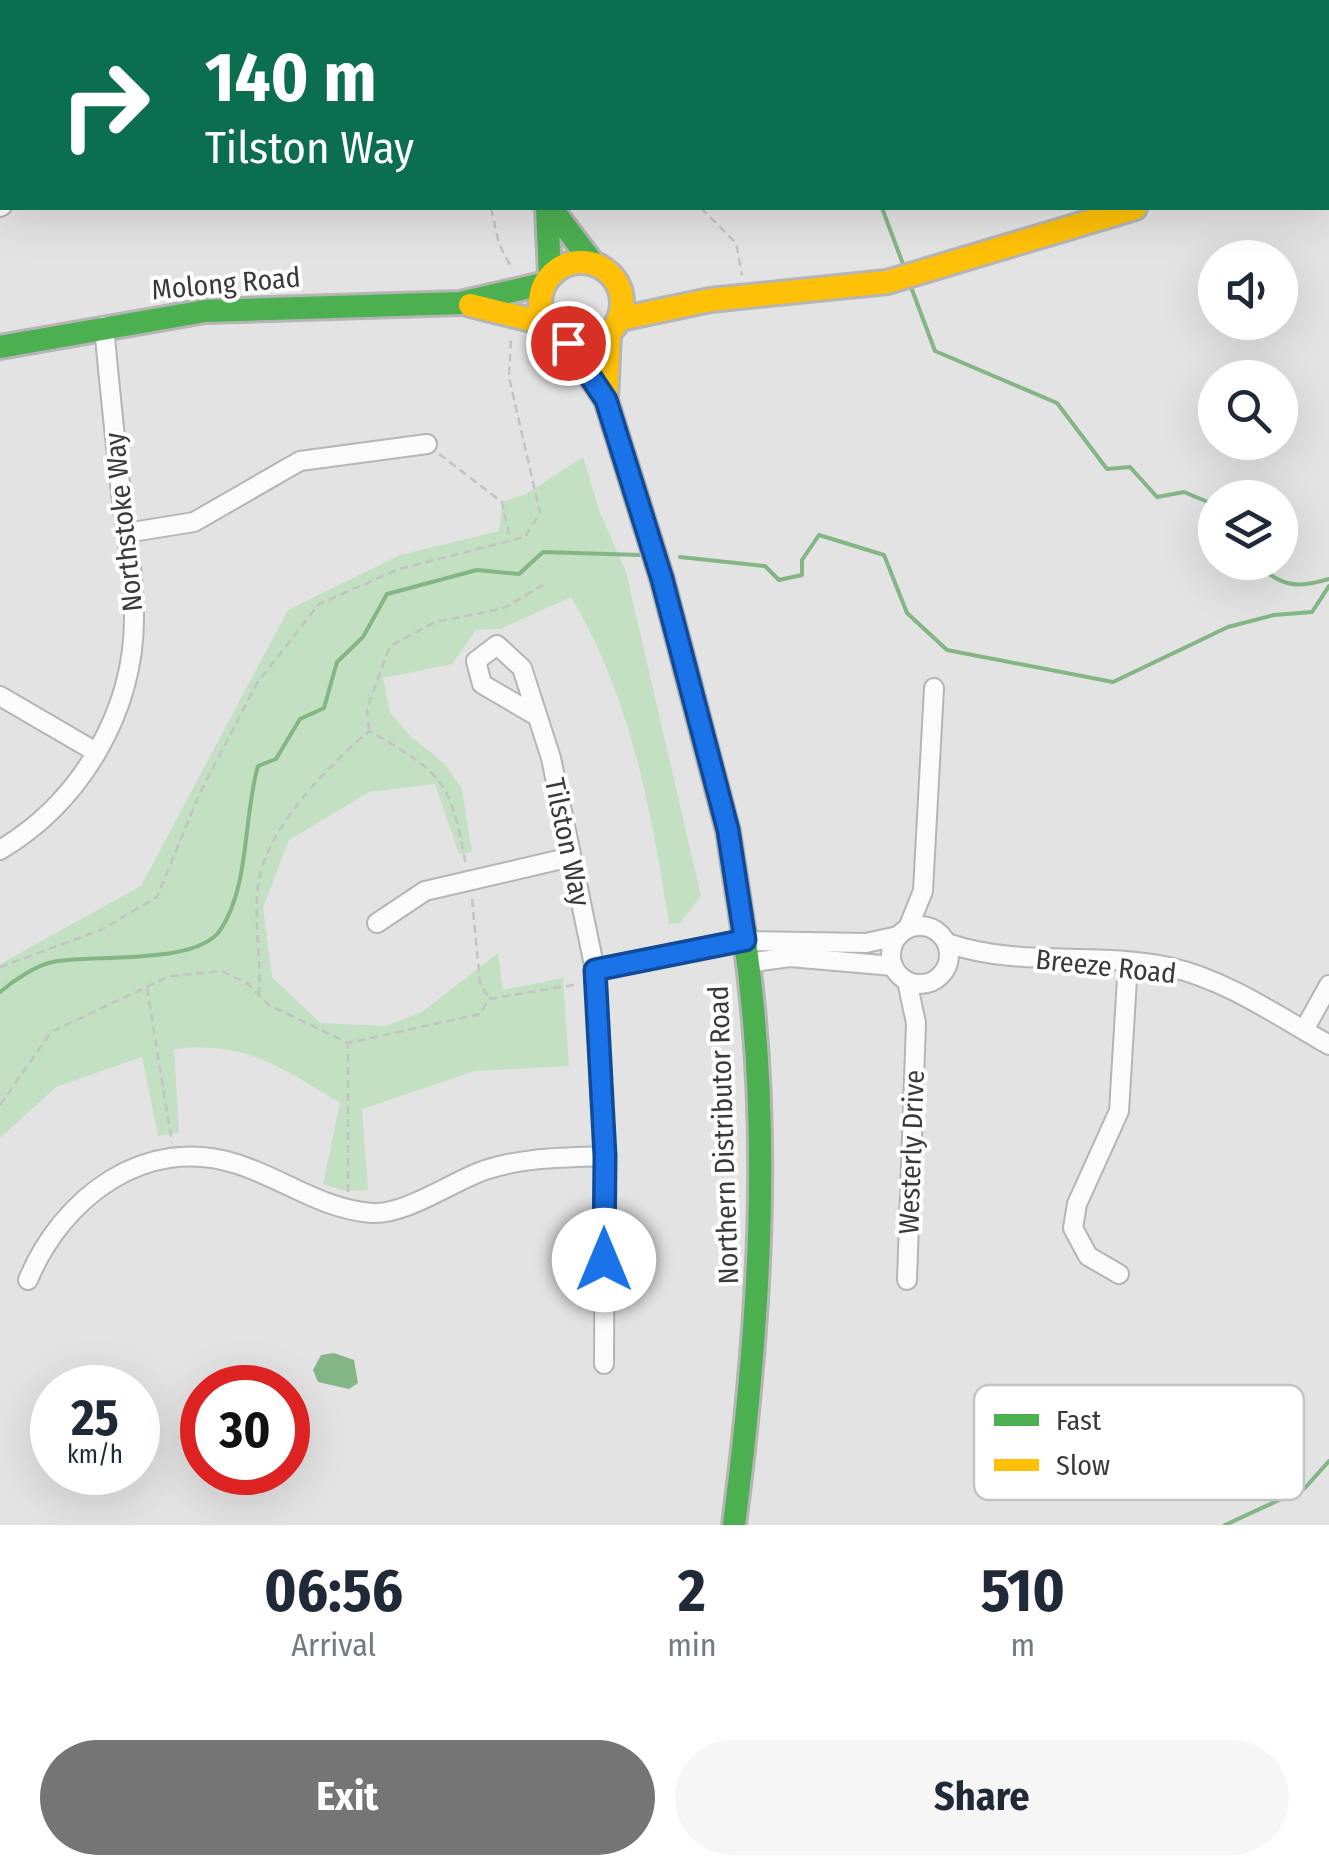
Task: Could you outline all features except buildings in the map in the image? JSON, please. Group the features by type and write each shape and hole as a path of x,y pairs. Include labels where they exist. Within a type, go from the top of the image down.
{"main road":[{"path":"549,210 546,280 539,306 544,323 568,343 589,344 615,326 710,300 887,282 1127,210"},
{"path":"551,210 592,262 636,286 710,300"},
{"path":"546,280 574,261 592,262"},
{"name":"Molong Road","path":"0,348 104,326 205,312 460,303 546,280"},
{"path":"615,326 623,302 636,286"},
{"name":"Molong Road","path":"460,303 544,323"},
{"name":"Northern Distributor Road","path":"606,400 615,326"},
{"name":"Northern Distributor Road","path":"568,343 606,400 662,579 720,796 746,952 758,1117 759,1252 753,1374 734,1525"}],"street":[{"name":"Northstoke Way","path":"0,850 29,833 79,784 126,683 132,637 126,534 104,326"},
{"path":"126,534 194,522 300,461 427,444"},
{"path":"923,890 941,936 938,977 907,981 893,966 892,945 903,932 923,890 934,688"},
{"path":"0,696 96,752"},
{"name":"Tilston Way","path":"534,716 551,758 595,975 605,1156 604,1364"},
{"path":"377,923 425,891 571,857"},
{"path":"595,975 746,952 866,943 903,932 941,936"},
{"name":"Breeze Road","path":"941,936 987,957 1128,962 1170,968 1201,978 1329,1045"},
{"path":"746,952 893,966"},
{"name":"Breeze Road","path":"938,977 987,957"},
{"path":"1119,1274 1088,1256 1072,1228 1077,1204 1119,1110 1128,962"},
{"name":"Westerly Drive","path":"916,1023 938,977"},
{"name":"Westerly Drive","path":"906,1280 916,1023 907,981"},
{"path":"1304,1030 1329,985"},
{"path":"28,1280 43,1244 81,1199 128,1170 174,1154 237,1164 302,1195 376,1213 517,1160 605,1156"}],"path":[{"path":"493,210 516,290"},
{"path":"703,210 736,243 742,265 742,296"},
{"path":"0,967 101,930 157,898 199,795 257,683 319,604 400,569 525,537 540,514 509,377 512,316"},
{"path":"427,444 502,502 510,540"},
{"path":"369,731 367,708 390,646 436,622 502,608 545,584"},
{"path":"369,731 432,771 454,801 480,983 490,999"},
{"path":"259,995 258,884 276,839 331,764 369,731"},
{"path":"0,1105 51,1032 170,976 222,971 311,1029 348,1044 480,1014 490,999 595,975"},
{"path":"147,988 174,1154"},
{"path":"348,1044 348,1208"}],"shaded area":[{"path":"583,457 599,510 626,572 701,896 680,923 669,924 636,755 609,675 571,597 500,629 476,630 452,664 383,678 390,712 410,736 444,763 462,789 472,852 459,854 435,784 369,792 289,840 263,908 272,977 320,1023 386,1026 422,1012 498,953 503,990 563,978 569,1066 475,1071 362,1109 368,1190 345,1191 323,1184 340,1103 280,1068 222,1049 174,1049 179,1133 158,1136 142,1057 56,1087 0,1138 0,964 141,886 288,610 400,555 499,531 502,502 526,494"},
{"path":"334,1353 354,1360 358,1383 349,1389 318,1382 313,1370 321,1355"}],"waterway":[{"path":"883,210 903,264"},
{"path":"911,287 935,351 1057,403 1107,469 1130,467 1157,497 1184,492 1198,498"},
{"path":"680,557 765,566 779,580 802,575 802,560 819,535 884,555 907,613 947,650 1113,682 1228,627 1274,615 1312,612 1329,586"},
{"path":"0,992 46,964 168,954 209,941 221,929 237,892 258,766 276,759 300,719 324,708 337,662 363,637 387,594 477,570 519,574 543,552 639,555"},
{"path":"1281,580 1297,585 1329,579"},
{"path":"1304,1488 1329,1461"},
{"path":"1225,1525 1279,1500"}],"traffic: fast":[{"path":"547,210 550,275"},
{"path":"553,210 592,262"},
{"path":"0,347 205,311 460,303 543,284"},
{"path":"734,1525 750,1378 759,1230 758,1082 744,934"}],"traffic: slow":[{"path":"620,319 710,300 887,282 1128,210"},
{"path":"573,262 589,262 615,280 622,303 619,319 610,332 589,344 573,344 547,326 540,311 540,295 558,269 573,262"},
{"path":"470,305 544,323"},
{"path":"606,400 609,334"},
{"path":"568,343 606,400 662,579 728,831 744,934"}],"route":[{"path":"568,343 606,400 662,579 728,830 745,940 595,970 605,1156 604,1260"}]}
